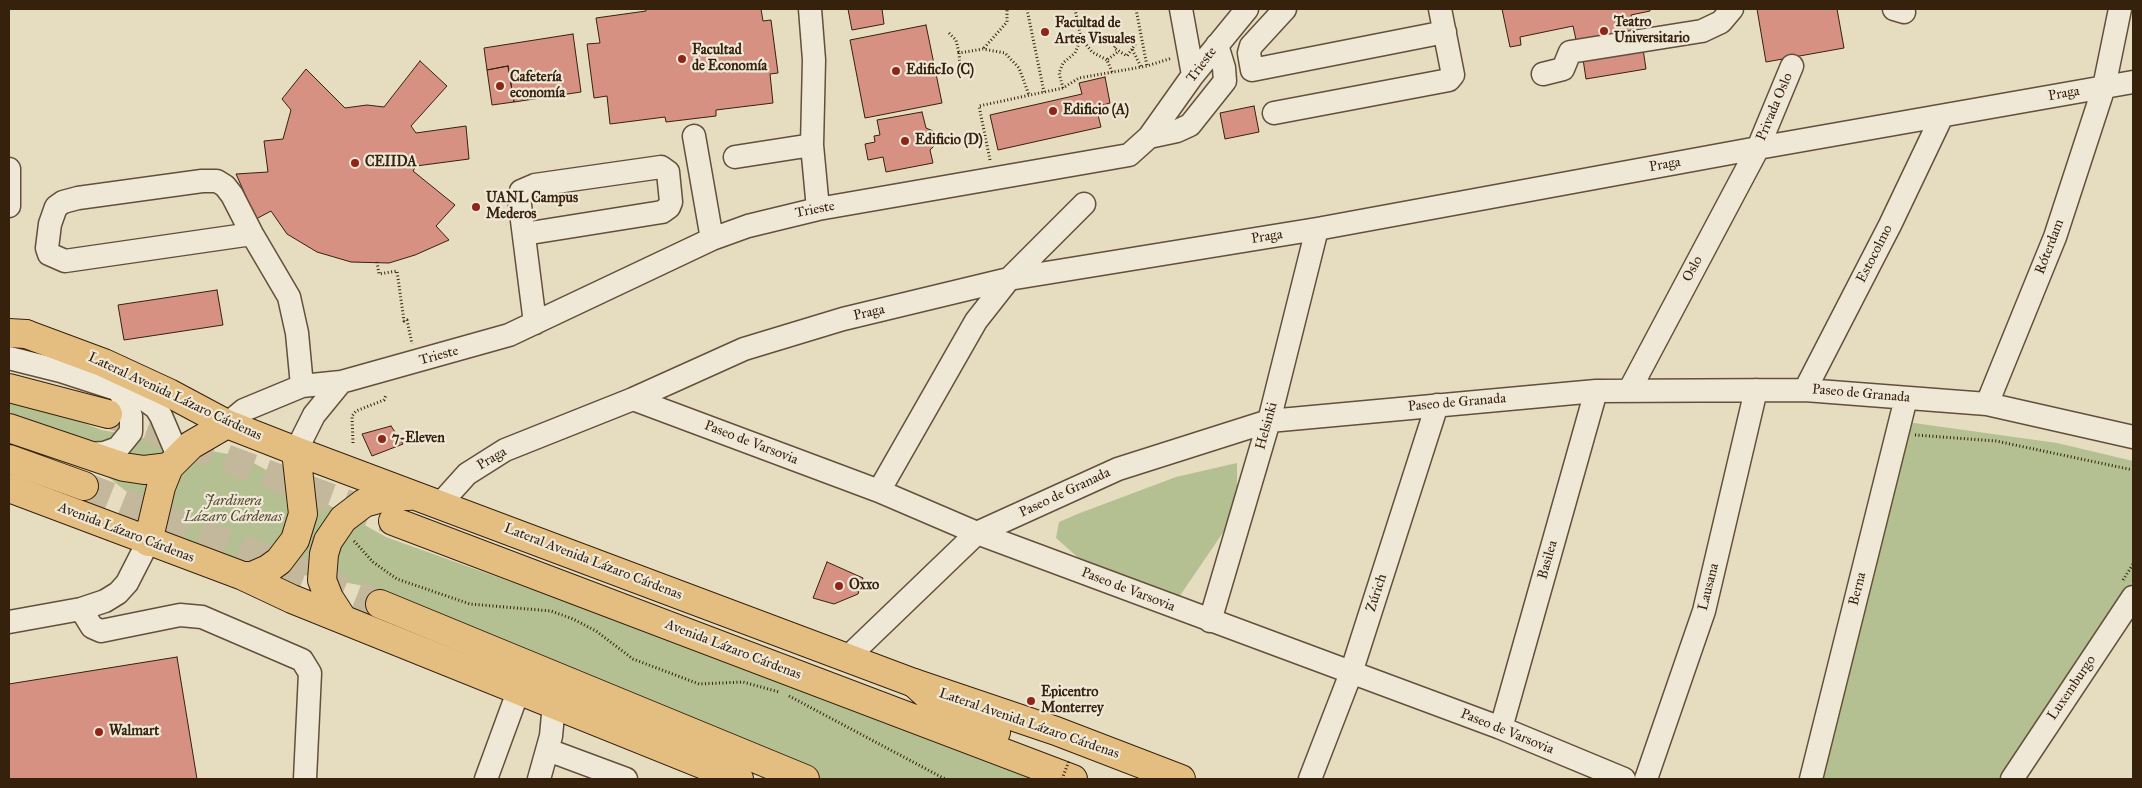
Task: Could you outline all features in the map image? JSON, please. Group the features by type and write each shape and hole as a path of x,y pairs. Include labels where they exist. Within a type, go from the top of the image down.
{"main road":[{"name":"Lateral Avenida Lázaro Cárdenas","path":"14,328 104,363 169,393 227,424 296,451 848,657 914,684 1056,731 1181,779"},
{"path":"9,388 108,414"},
{"path":"148,542 161,487 174,462 191,445 227,424"},
{"path":"9,428 134,469 174,462"},
{"path":"243,576 252,576 268,569 288,551 296,540 303,514 296,451"},
{"name":"Avenida Lázaro Cárdenas","path":"9,459 84,486"},
{"name":"Avenida Lázaro Cárdenas","path":"9,488 148,542 243,576"},
{"path":"342,618 328,598 322,580 324,554 337,526 353,511 377,499 403,495 430,501"},
{"name":"Avenida Lázaro Cárdenas","path":"393,521 1024,760 1071,770"},
{"path":"243,576 519,689 703,773 738,779"},
{"path":"380,604 805,779"},
{"path":"914,684 936,704 1007,737 1018,748 1024,760"}],"street":[{"path":"810,9 814,60 812,145 818,209"},
{"path":"1181,9 1194,75"},
{"name":"Trieste","path":"227,424 244,410 302,386 341,382 483,344 535,323 712,239 748,226 818,209 1129,155 1149,137 1194,75 1224,27 1246,9"},
{"path":"1274,113 1449,80 1452,75 1440,9"},
{"path":"1543,74 1563,68 1570,52 1702,31 1721,22 1732,9"},
{"name":"Róterdam","path":"1987,404 2055,237 2104,87 2120,9"},
{"path":"1278,10 1252,46 1249,53 1252,70 1445,32"},
{"path":"1149,137 1177,131 1190,125 1225,81 1224,27"},
{"name":"Privada Oslo","path":"1758,148 1792,66"},
{"name":"Praga","path":"430,501 467,474 505,450 633,399 744,349 843,319 1009,279 1317,229 1758,148 2133,82"},
{"name":"Estocolmo","path":"1805,390 1890,224 1942,116"},
{"path":"694,136 712,239"},
{"path":"735,157 812,145"},
{"name":"Oslo","path":"1628,391 1758,148"},
{"path":"524,234 662,212 669,207 671,202 668,172 661,167 526,188 521,191 520,197 524,234 535,323"},
{"path":"9,169 9,206"},
{"path":"252,234 64,261 49,254 47,248 50,224 56,207 63,202 202,181 217,182 225,186 232,195 252,234 289,297 297,333 302,386"},
{"path":"879,491 976,321 1009,279 1084,204"},
{"name":"Helsinki","path":"1210,621 1269,421 1317,229"},
{"path":"9,358 61,370 141,397 156,408 174,462"},
{"path":"296,451 314,415 341,382"},
{"path":"87,454 104,453 118,448 131,432 131,416 119,390"},
{"name":"Lausana","path":"1646,779 1704,611 1756,390"},
{"name":"Paseo de Granada","path":"848,657 977,533 1118,469 1269,421 1596,391 1805,390 1987,404 2133,437"},
{"name":"Basilea","path":"1501,728 1596,391"},
{"name":"Berna","path":"1811,779 1906,398"},
{"name":"Paseo de Varsovia","path":"633,399 879,491 977,533 1501,728 1624,779"},
{"name":"Zúrich","path":"1310,779 1351,673 1437,405"},
{"path":"9,622 81,609 105,601 118,593 127,582 148,542"},
{"name":"Luxemburgo","path":"2012,779 2133,597"},
{"path":"81,609 92,627 100,631 180,615 202,617 302,660 310,673 305,779"},
{"path":"486,779 519,689"},
{"path":"539,779 548,750 554,704"},
{"path":"548,750 626,779"}],"path":[{"path":"983,48 1007,22 1007,9"},
{"path":"1028,9 1044,92"},
{"path":"1076,9 1081,38 1092,52 1106,60 1112,72"},
{"path":"1136,9 1147,66"},
{"path":"949,33 956,40 959,53 960,65 956,74"},
{"path":"1123,35 1136,43 1132,49 1127,56 1114,48 1123,35"},
{"path":"1063,88 1059,73 1063,63 1075,53 1081,38"},
{"path":"959,53 983,48 1005,53 1019,68 1029,95"},
{"path":"1132,49 1140,67"},
{"path":"1106,60 1118,51"},
{"path":"994,179 979,106 1063,88 1078,78 1147,66 1189,52"},
{"path":"377,262 379,274 397,271 404,321 407,320 416,362"},
{"path":"353,444 352,416 356,411 384,400 386,395"},
{"path":"1911,444 1914,435 1996,441 2133,470"},
{"path":"337,526 373,562 397,579 470,604 550,611 573,619 596,631 633,659 699,684 743,682 786,694 945,779"},
{"path":"1062,779 1071,770"}],"green space":[{"name":"Jardinera Lázaro Cárdenas","path":"9,399 52,411 102,430 243,457 386,537 1058,779 815,779 370,587 210,558 88,461 9,433"},
{"path":"1907,422 2057,443 2133,461 2133,581 2006,779 1823,779"},
{"path":"1237,463 1237,512 1177,600 1091,569 1056,538 1059,522 1080,513 1176,477"}],"building":[{"name":"Facultad de Economía","path":"646,9 761,9 763,21 771,20 778,73 770,74 773,103 716,110 716,116 666,122 665,117 610,124 607,96 594,98 587,44 600,43 596,18 646,11"},
{"path":"848,9 882,9 884,24 852,30"},
{"name":"Teatro Universitario","path":"1502,9 1650,9 1650,11 1631,15 1635,37 1578,49 1573,26 1520,37 1521,45 1510,47"},
{"path":"1757,9 1837,9 1844,48 1766,62"},
{"name":"EdificIo (C)","path":"926,25 942,103 865,118 850,40"},
{"path":"573,34 581,92 514,102 508,66 487,70 484,48"},
{"path":"1643,49 1646,69 1586,79 1583,59"},
{"name":"CEIIDA","path":"420,61 447,86 411,126 416,133 466,126 469,159 416,166 413,171 455,205 436,226 449,240 415,255 389,263 351,262 317,252 287,234 271,211 256,219 236,174 268,172 264,141 283,139 291,110 282,99 306,69 345,108 367,105 384,107"},
{"name":"Cafetería economía","path":"508,66 514,102 492,105 487,70"},
{"name":"Edificio (A)","path":"1105,77 1110,103 1096,107 1101,127 998,150 990,115 1082,94 1079,83"},
{"path":"1254,106 1259,132 1225,139 1220,113"},
{"name":"Edificio (D)","path":"922,112 926,128 933,131 936,138 935,145 930,150 933,163 886,172 883,157 868,160 865,144 875,142 874,136 880,135 877,120"},
{"path":"217,290 223,325 124,340 118,305"},
{"name":"7-Eleven","path":"391,426 403,444 372,456 362,434"},
{"name":"Oxxo","path":"827,562 863,578 858,594 834,604 813,598"},
{"name":"Walmart","path":"177,657 197,779 9,779 9,684"}],"tunnel":[{"path":"108,414 393,521"},
{"path":"84,486 380,604"}],"place":[{"name":"Teatro Universitario","path":"1604,31"},
{"name":"Facultad de Artes Visuales","path":"1045,32"},
{"name":"Facultad de Economía","path":"682,59"},
{"name":"EdificIo (C)","path":"896,71"},
{"name":"Cafetería economía","path":"500,86"},
{"name":"Edificio (A)","path":"1053,111"},
{"name":"Edificio (D)","path":"905,141"},
{"name":"CEIIDA","path":"355,163"},
{"name":"UANL Campus Mederos","path":"476,207"},
{"name":"7-Eleven","path":"382,439"},
{"name":"Oxxo","path":"839,586"},
{"name":"Epicentro Monterrey","path":"1031,701"},
{"name":"Walmart","path":"99,732"}]}
